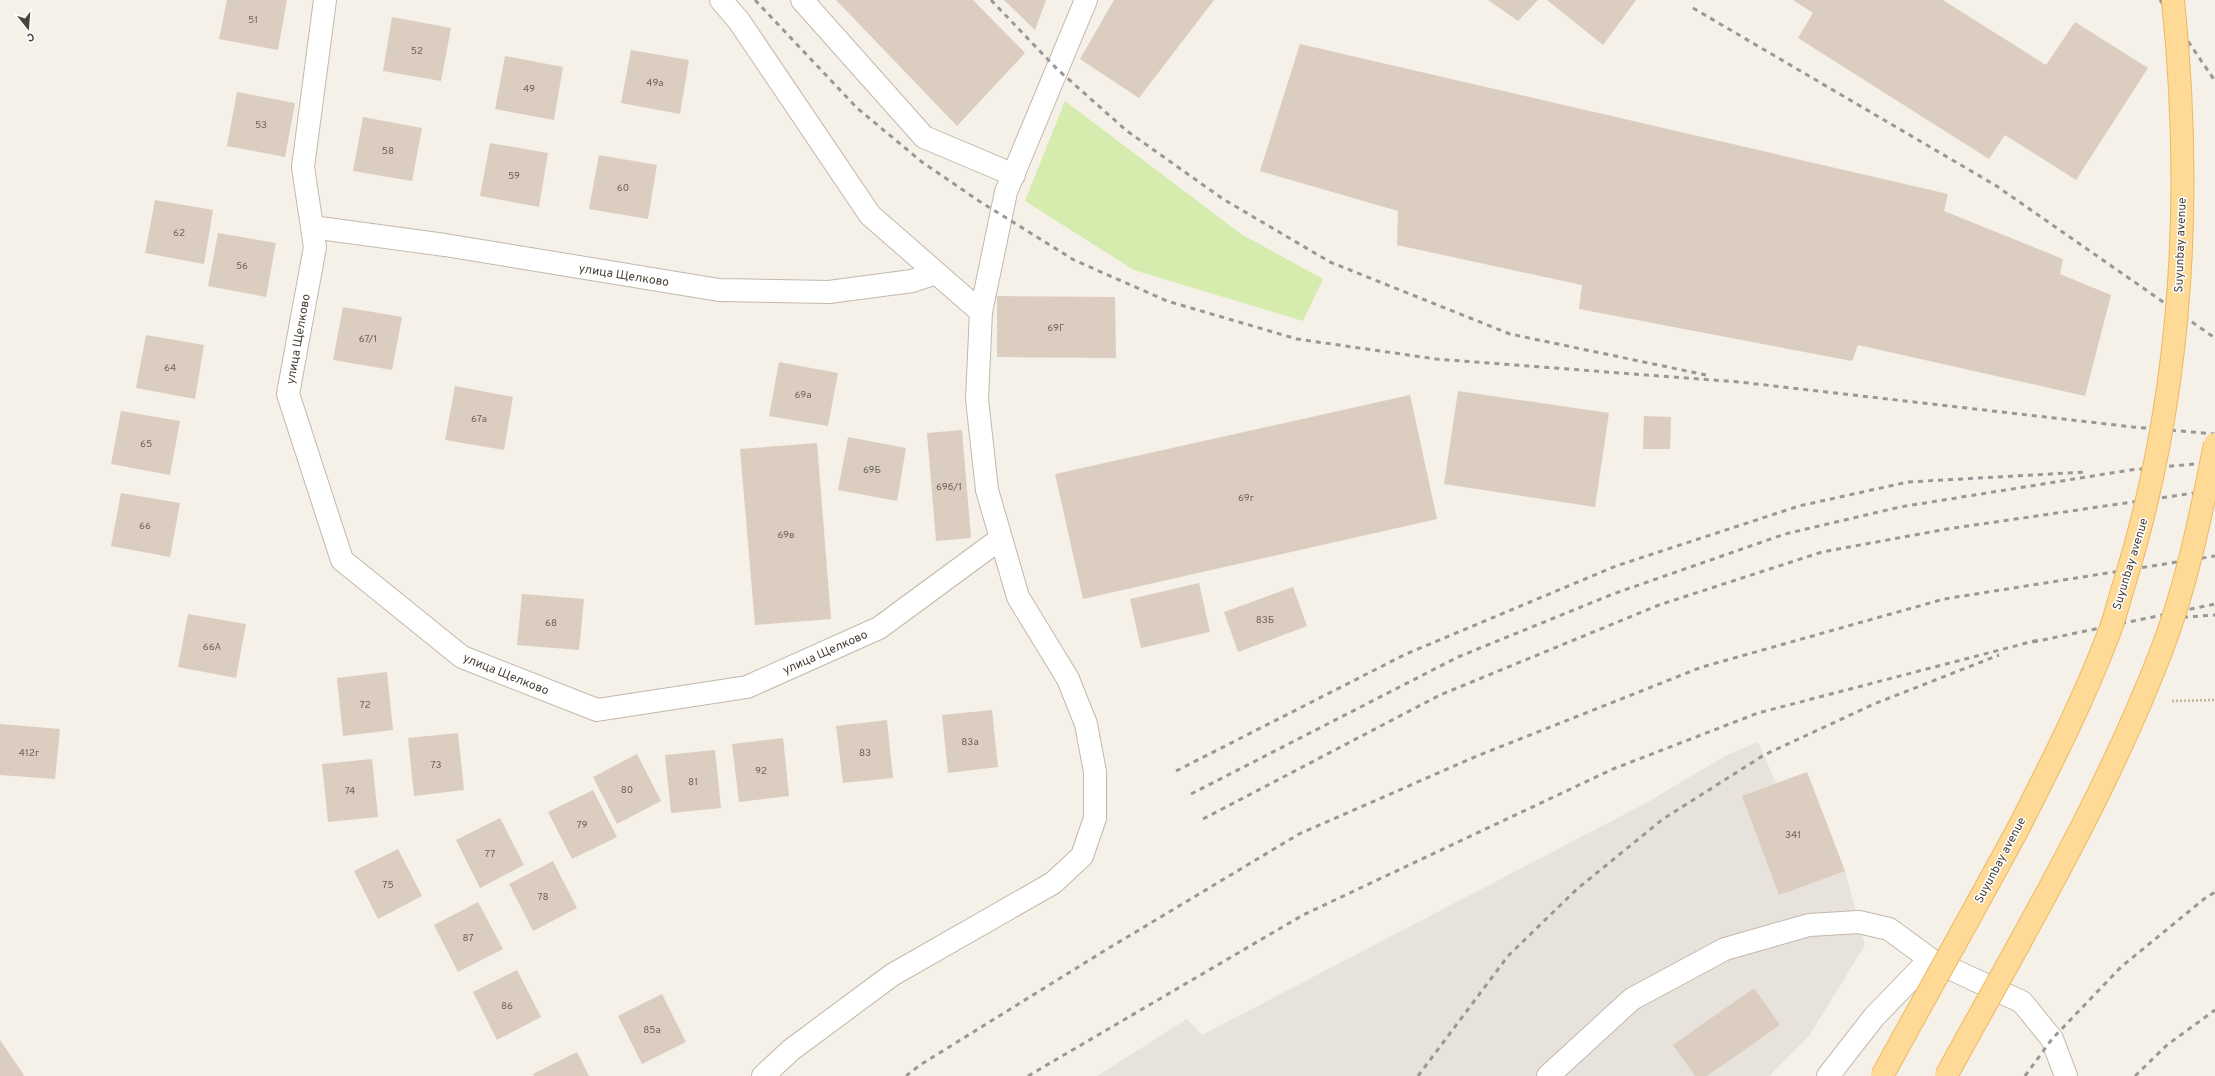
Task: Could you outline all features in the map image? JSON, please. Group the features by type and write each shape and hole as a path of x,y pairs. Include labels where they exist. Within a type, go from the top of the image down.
{"main road":[{"name":"Suyunbay avenue","path":"1882,1076 1998,866 2063,741 2109,632 2143,522 2168,400 2180,284 2183,166 2178,46 2173,0"},
{"path":"1946,1076 2047,892 2114,764 2156,665 2197,536 2215,444"}],"street":[{"name":"улица Щелково","path":"325,0 303,167 315,247 288,394 342,560 462,657 597,710 747,687 879,628 1000,539"},
{"path":"721,0 739,21 870,215 981,312"},
{"path":"802,0 924,137 1014,175"},
{"path":"763,1076 792,1050 892,975 1052,883 1082,856 1095,818 1095,772 1086,724 1068,679 1018,597 987,490 977,399 981,312 1006,192 1086,0"},
{"name":"улица Щелково","path":"312,227 445,245 719,290 829,292 912,281 936,273"},
{"path":"1548,1076 1632,999 1725,949 1809,925 1859,922 1889,929 1930,959 2022,1002 2052,1039 2066,1076"},
{"path":"1828,1076 1874,1017 1930,959"}],"path":[{"path":"2168,701 2215,700"}],"shaded area":[{"path":"1758,742 1776,783 1807,772 1845,871 1865,945 1809,1036 1769,1076 1097,1076 1187,1019 1202,1035 1646,803 1725,756"}],"green space":[{"path":"1065,101 1241,234 1323,279 1303,321 1134,270 1025,201"}],"building":[{"path":"227,0 287,0 278,50 219,39"},
{"path":"836,0 973,0 1025,53 957,126"},
{"path":"1004,0 1046,0 1035,30"},
{"path":"1114,0 1214,0 1139,98 1080,59"},
{"path":"1488,0 1538,0 1518,21"},
{"path":"1547,0 1636,0 1603,45"},
{"path":"1793,0 1943,0 2046,65 2075,22 2148,68 2076,180 2005,135 1989,159 1798,38 1813,13"},
{"path":"392,17 451,28 441,81 383,71"},
{"path":"1300,44 1948,194 1944,211 2063,259 2060,274 2111,295 2085,396 1858,345 1852,361 1579,309 1582,285 1397,245 1398,211 1260,171"},
{"path":"631,50 689,60 680,114 621,103"},
{"path":"505,56 563,67 554,120 495,109"},
{"path":"237,92 295,103 285,157 227,146"},
{"path":"363,117 422,128 412,181 353,171"},
{"path":"490,143 548,153 539,207 480,196"},
{"path":"599,155 657,165 648,219 589,209"},
{"path":"155,200 213,210 204,264 145,253"},
{"path":"218,233 276,243 266,297 208,286"},
{"path":"997,296 1115,297 1116,358 997,357"},
{"path":"343,307 402,317 392,370 333,360"},
{"path":"146,335 204,345 195,399 136,388"},
{"path":"779,362 838,373 828,426 769,416"},
{"path":"455,386 513,397 504,450 445,440"},
{"path":"1458,391 1609,413 1595,507 1444,484"},
{"path":"1410,395 1437,519 1083,599 1055,474"},
{"path":"121,411 180,421 170,475 111,464"},
{"path":"1644,416 1671,417 1670,449 1643,449"},
{"path":"962,430 971,538 936,541 927,433"},
{"path":"848,437 906,448 897,501 838,490"},
{"path":"817,443 831,619 755,625 740,449"},
{"path":"121,493 180,503 170,557 111,546"},
{"path":"1199,583 1210,632 1141,648 1130,599"},
{"path":"1293,587 1307,626 1238,652 1224,612"},
{"path":"522,594 584,599 579,650 517,645"},
{"path":"188,614 246,624 236,678 178,667"},
{"path":"387,672 393,730 343,736 337,678"},
{"path":"992,710 998,767 948,773 942,715"},
{"path":"887,720 893,778 843,783 836,726"},
{"path":"0,724 60,729 55,779 0,775"},
{"path":"458,733 464,790 414,796 408,738"},
{"path":"783,738 789,796 739,802 732,744"},
{"path":"715,750 721,808 671,813 665,755"},
{"path":"637,754 661,801 617,824 593,777"},
{"path":"372,759 378,817 328,822 322,764"},
{"path":"1807,772 1845,871 1779,895 1742,796"},
{"path":"593,790 617,837 572,859 548,812"},
{"path":"500,818 524,865 480,888 456,840"},
{"path":"398,849 422,896 378,919 354,871"},
{"path":"553,861 577,908 533,931 509,884"},
{"path":"478,902 503,949 458,972 434,925"},
{"path":"517,970 541,1017 497,1040 473,992"},
{"path":"1754,988 1780,1025 1707,1076 1695,1076 1673,1045"},
{"path":"662,994 686,1042 642,1064 618,1016"},
{"path":"0,1040 24,1075 23,1076 0,1076"},
{"path":"577,1052 589,1076 534,1076 533,1074"}],"railway":[{"path":"755,0 857,108 922,162 979,201 1074,260 1167,301 1297,339 1436,359 1739,382 2133,427 2215,434"},
{"path":"991,0 1057,69 1127,131 1223,199 1330,262 1510,334 1706,375"},
{"path":"2160,0 2215,81"},
{"path":"1693,8 1995,185 2215,338"},
{"path":"1191,794 1458,657 1613,594 1785,534 1900,507 2130,470 2215,462"},
{"path":"1176,771 1406,654 1616,566 1799,506 1908,482 2086,472"},
{"path":"1203,819 1440,695 1659,605 1822,552 1947,529 2215,490"},
{"path":"906,1076 920,1065 1104,951 1299,834 1477,756 1702,667 1944,599 2215,556"},
{"path":"2033,642 2215,604"},
{"path":"2173,618 2215,615"},
{"path":"1028,1076 1303,915 1613,769 1758,713 2038,640"},
{"path":"1418,1076 1508,956 1577,889 1663,819 1764,755 1874,704 1999,655"},
{"path":"2025,1076 2052,1039 2121,967 2204,899 2215,892"},
{"path":"2135,1076 2167,1045 2215,1010"}]}
